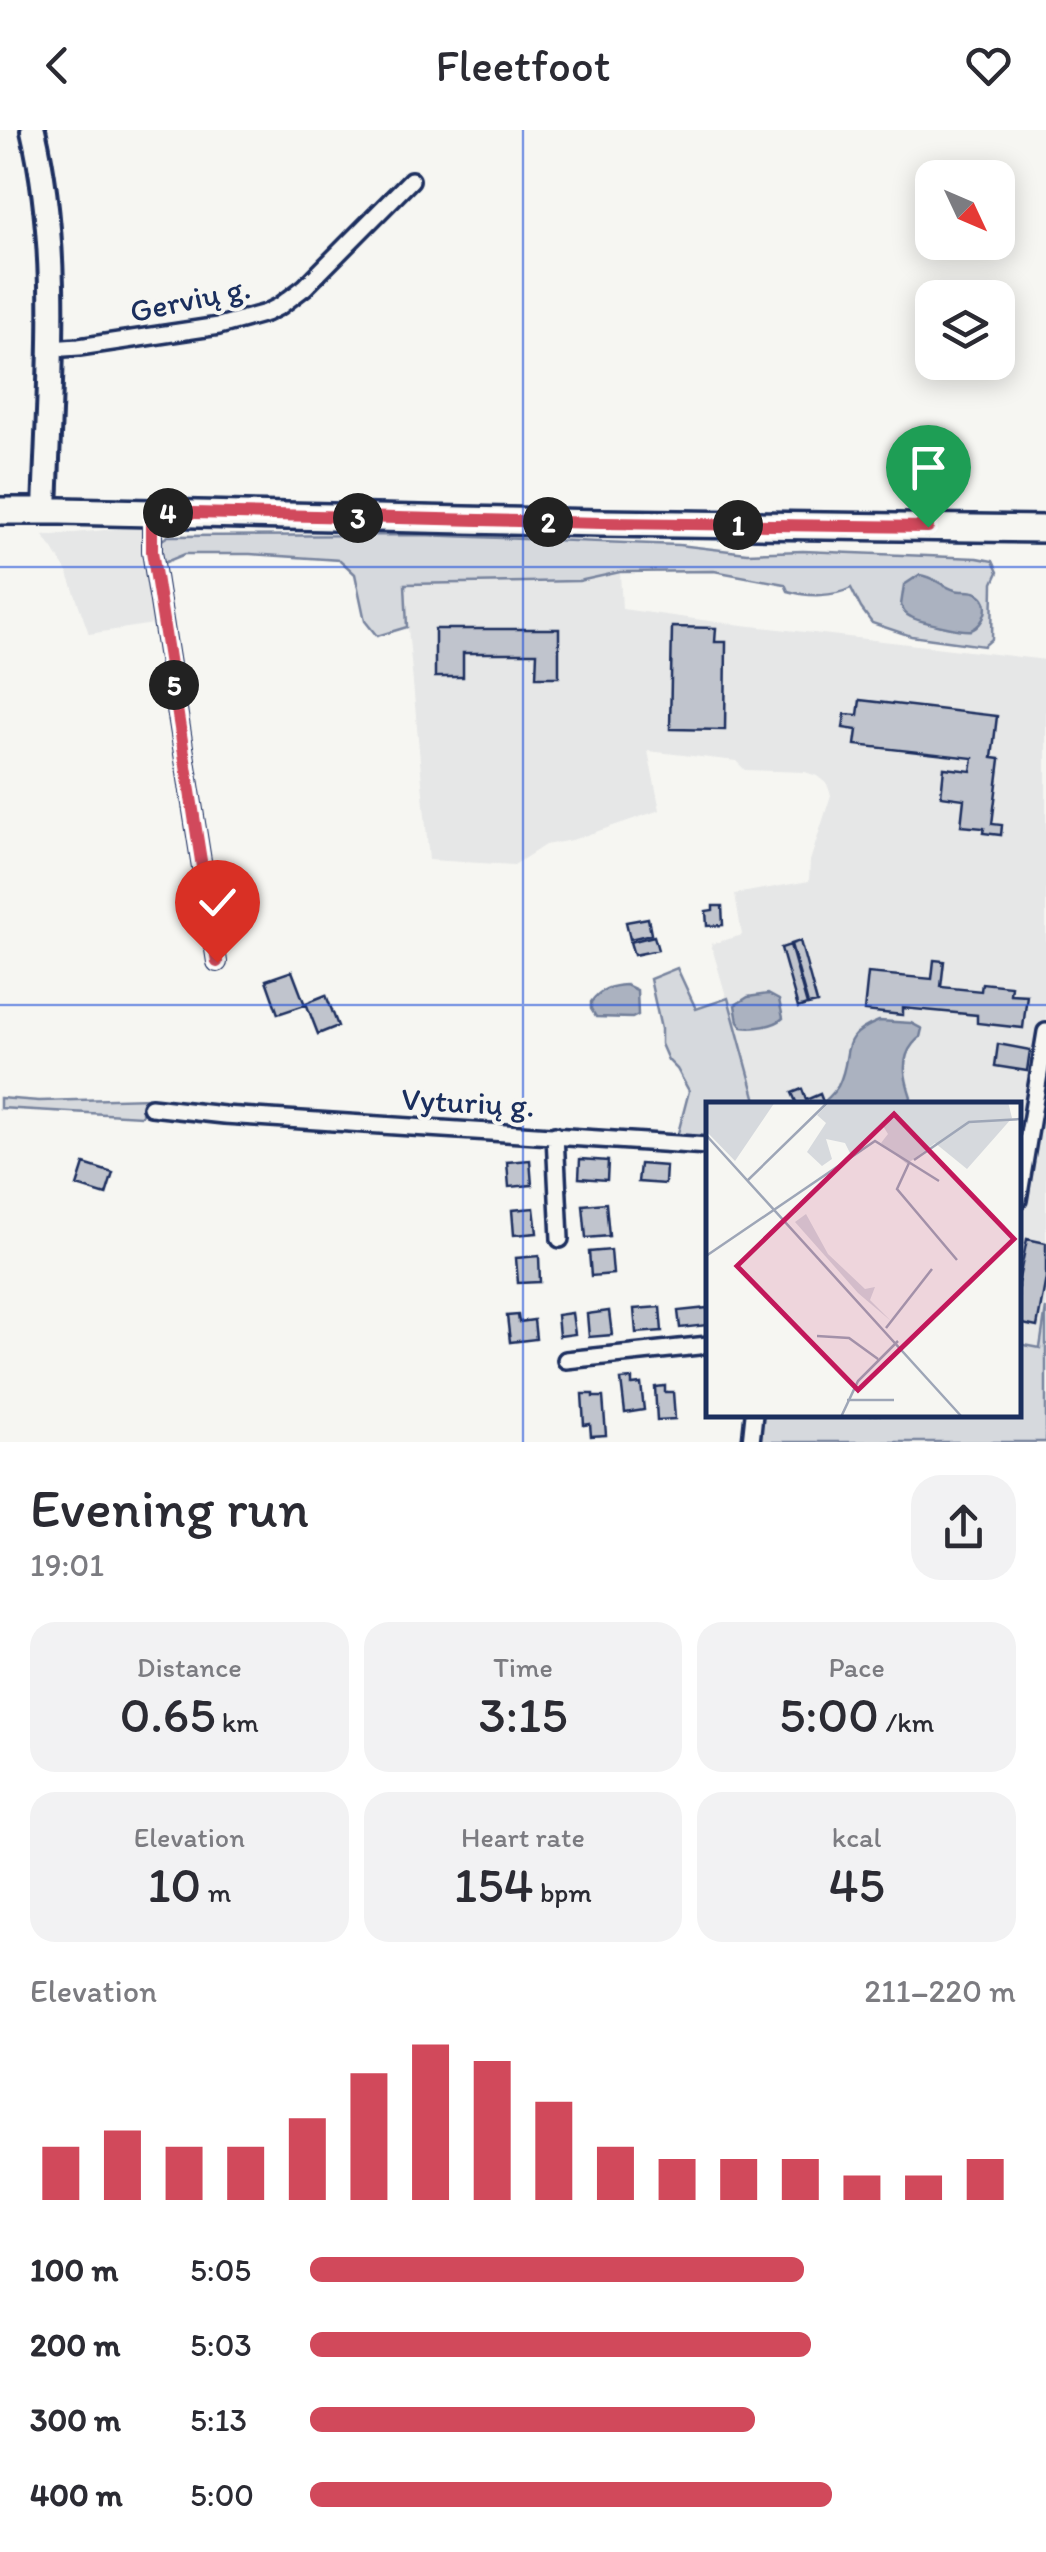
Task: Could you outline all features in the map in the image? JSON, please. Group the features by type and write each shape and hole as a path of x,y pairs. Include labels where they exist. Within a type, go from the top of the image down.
{"main road":[{"path":"34,130 50,254 45,512"},
{"path":"0,512 1046,529"}],"street":[{"name":"Gervių g.","path":"50,349 219,326 266,313 305,287 410,180"},
{"path":"152,512 152,551 217,962"},
{"path":"1021,1182 1046,1032"},
{"name":"Vyturių g.","path":"150,1107 706,1146"},
{"path":"555,1135 560,1239"},
{"path":"566,1360 706,1344"},
{"path":"751,1442 754,1417"}],"shaded area":[{"path":"146,526 159,623 89,634 68,574 43,536"},
{"path":"422,535 679,545 747,553 803,551 977,558 993,561 998,572 993,583 992,639 984,646 911,636 872,623 851,588 828,594 804,594 788,591 785,584 714,571 620,572 579,581 405,584 407,627 377,636 365,621 355,574 340,560 185,554 161,564 159,542 168,536"},
{"path":"620,572 622,609 1046,660 1046,1308 1040,1348 1021,1344 1021,1102 756,1102 711,944 742,935 735,894 809,881 810,861 831,795 827,784 817,776 745,770 736,761 648,751 660,810 572,840 545,845 514,865 429,860 404,584 579,581"},
{"path":"919,575 982,597 986,607 980,623 971,630 960,629 907,615 901,605 904,585"},
{"path":"677,968 696,1009 728,998 756,1102 706,1102 706,1143 677,1137 689,1091 661,1044 650,979"},
{"path":"626,985 637,990 638,1015 596,1017 591,1002 606,989"},
{"path":"768,994 779,1000 783,1018 764,1026 742,1027 735,1005 748,997"},
{"path":"879,1021 911,1023 922,1029 905,1063 909,1102 824,1102 838,1086 851,1041"},
{"path":"0,1098 150,1098 141,1116 0,1108"},
{"path":"1046,1308 1046,1442 758,1442 762,1417 1021,1417 1021,1344 1040,1348"}],"building":[{"path":"672,627 716,628 715,642 726,642 725,730 670,729"},
{"path":"435,629 559,629 559,677 536,677 537,653 463,653 463,677 435,677"},
{"path":"860,700 997,716 992,758 1000,759 992,824 1002,825 1001,835 983,833 984,828 961,826 964,799 941,796 944,768 971,771 973,758 855,745 857,730 843,728 845,714 858,715"},
{"path":"713,906 722,906 723,925 707,926 706,911 713,910"},
{"path":"648,918 651,934 630,939 626,922"},
{"path":"654,936 658,950 634,955 630,942"},
{"path":"800,941 817,1003 808,1005 791,944"},
{"path":"790,945 807,1005 798,1008 781,948"},
{"path":"934,960 944,961 941,987 981,991 982,983 1011,986 1010,994 1027,995 1023,1028 977,1023 977,1015 903,1008 903,1015 864,1011 868,973 932,979"},
{"path":"292,971 305,1005 278,1014 266,980"},
{"path":"326,995 338,1026 318,1034 306,1003"},
{"path":"998,1044 1030,1050 1027,1071 995,1066"},
{"path":"802,1089 806,1100 820,1094 823,1102 796,1102 792,1093"},
{"path":"580,1159 608,1161 607,1180 579,1178"},
{"path":"530,1160 532,1185 509,1187 507,1162"},
{"path":"84,1164 113,1173 106,1195 77,1186"},
{"path":"640,1164 666,1166 665,1184 638,1182"},
{"path":"606,1203 609,1236 586,1238 583,1205"},
{"path":"534,1208 537,1233 514,1235 512,1210"},
{"path":"1027,1239 1046,1243 1046,1278 1037,1327 1021,1324 1021,1269"},
{"path":"611,1250 613,1274 591,1276 589,1252"},
{"path":"539,1256 540,1282 518,1283 516,1258"},
{"path":"660,1307 662,1331 636,1333 634,1309"},
{"path":"706,1308 706,1325 680,1328 678,1311"},
{"path":"609,1311 612,1335 589,1337 587,1314"},
{"path":"572,1313 575,1334 559,1336 557,1315"},
{"path":"518,1315 519,1322 534,1320 536,1339 510,1342 507,1316"},
{"path":"632,1379 632,1385 641,1384 644,1410 625,1413 621,1380"},
{"path":"665,1386 665,1392 673,1392 675,1419 657,1420 655,1387"},
{"path":"582,1394 603,1397 606,1435 591,1436 590,1424 584,1425"}],"route":[{"path":"217,962 152,551 152,512 928,527"}]}
